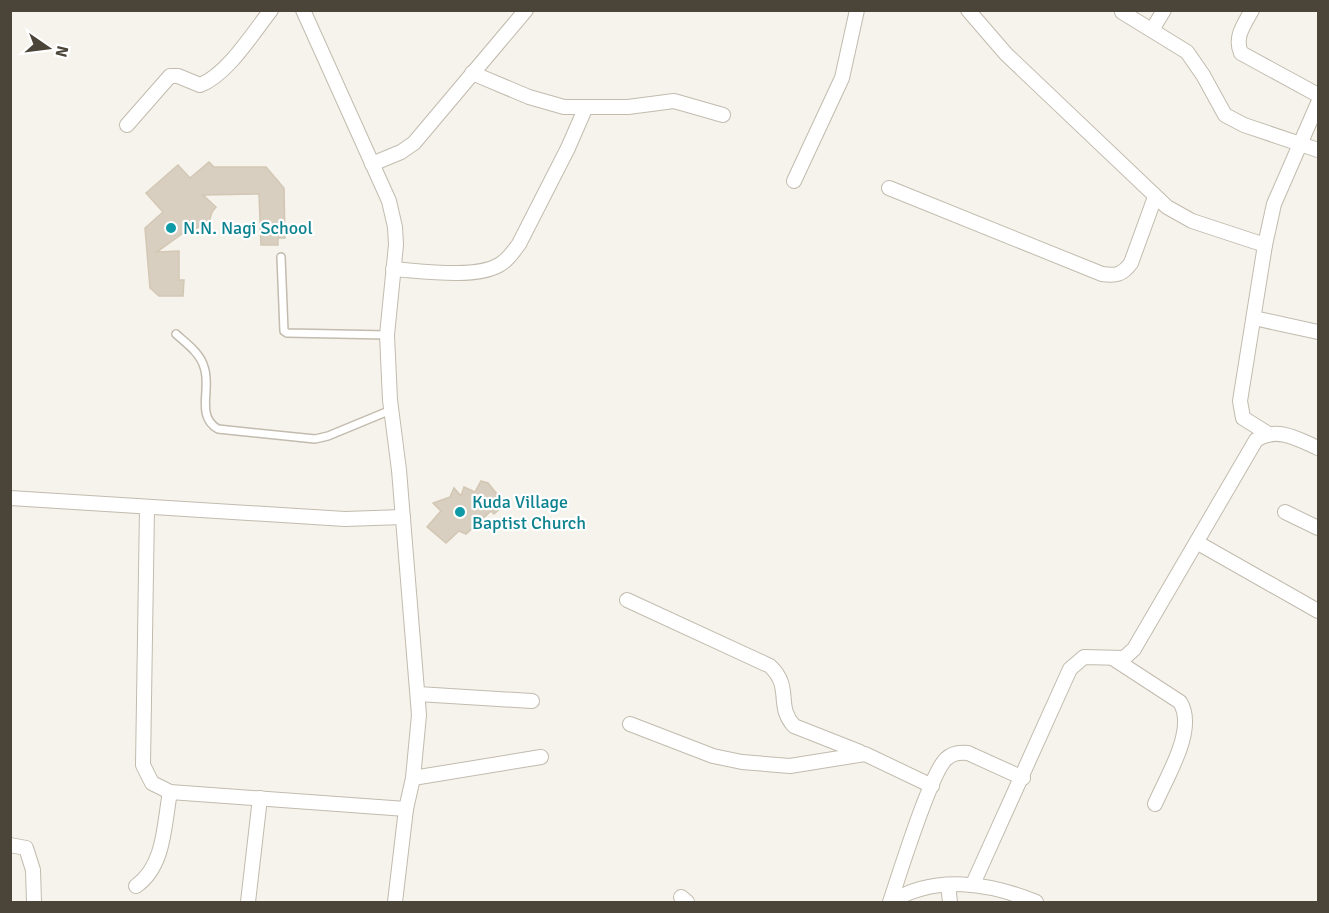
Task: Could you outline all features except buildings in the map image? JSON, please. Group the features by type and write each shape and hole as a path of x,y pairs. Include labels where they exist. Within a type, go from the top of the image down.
{"street":[{"path":"127,125 170,76 178,76 200,85 210,82 271,10"},
{"path":"372,164 401,152 414,143 525,10"},
{"path":"794,181 842,78 857,10"},
{"path":"968,10 1006,54 1086,128 1155,197 1176,214 1264,245"},
{"path":"1152,30 1164,10"},
{"path":"1252,10 1240,32 1237,45 1241,53 1318,95"},
{"path":"1122,12 1178,45 1191,57 1225,115 1244,125 1318,150"},
{"path":"308,13 392,212 396,245 387,335 391,410 418,694 413,778 406,809 395,903"},
{"path":"472,73 529,98 564,107 585,109 628,107 674,101 723,115"},
{"path":"1318,103 1274,204 1264,245 1241,411 1248,422 1267,433 1318,444"},
{"path":"393,269 465,272 488,270 508,258 519,244 568,148 585,109"},
{"path":"889,188 1094,270 1115,276 1124,272 1131,263 1155,197"},
{"path":"1254,318 1318,332"},
{"path":"973,884 1023,778 1070,669 1084,657 1124,658 1134,648 1198,543 1256,440 1267,433"},
{"path":"10,498 345,519 403,518"},
{"path":"147,508 143,765 152,783 170,792 406,809"},
{"path":"1286,512 1318,528"},
{"path":"1198,543 1318,611"},
{"path":"627,600 770,666 781,676 788,719 794,726 865,754 932,786"},
{"path":"1114,659 1180,702 1185,710 1185,734 1155,804"},
{"path":"418,694 532,701"},
{"path":"630,724 713,756 742,762 790,766 865,754"},
{"path":"890,903 932,786 947,758 958,752 968,753 1023,778"},
{"path":"413,778 541,757"},
{"path":"136,886 146,880 156,864 170,792"},
{"path":"248,903 260,798"},
{"path":"10,845 26,848 30,856 34,903"},
{"path":"890,903 917,889 973,884 1036,903"},
{"path":"948,885 950,903"}],"lane":[{"path":"281,256 287,333 387,335"},
{"path":"176,334 195,351 204,364 207,378 206,413 211,425 218,429 315,439 391,410"}],"place":[{"name":"N.N. Nagi School","path":"171,228"},
{"name":"Kuda Village Baptist Church","path":"460,512"}]}
